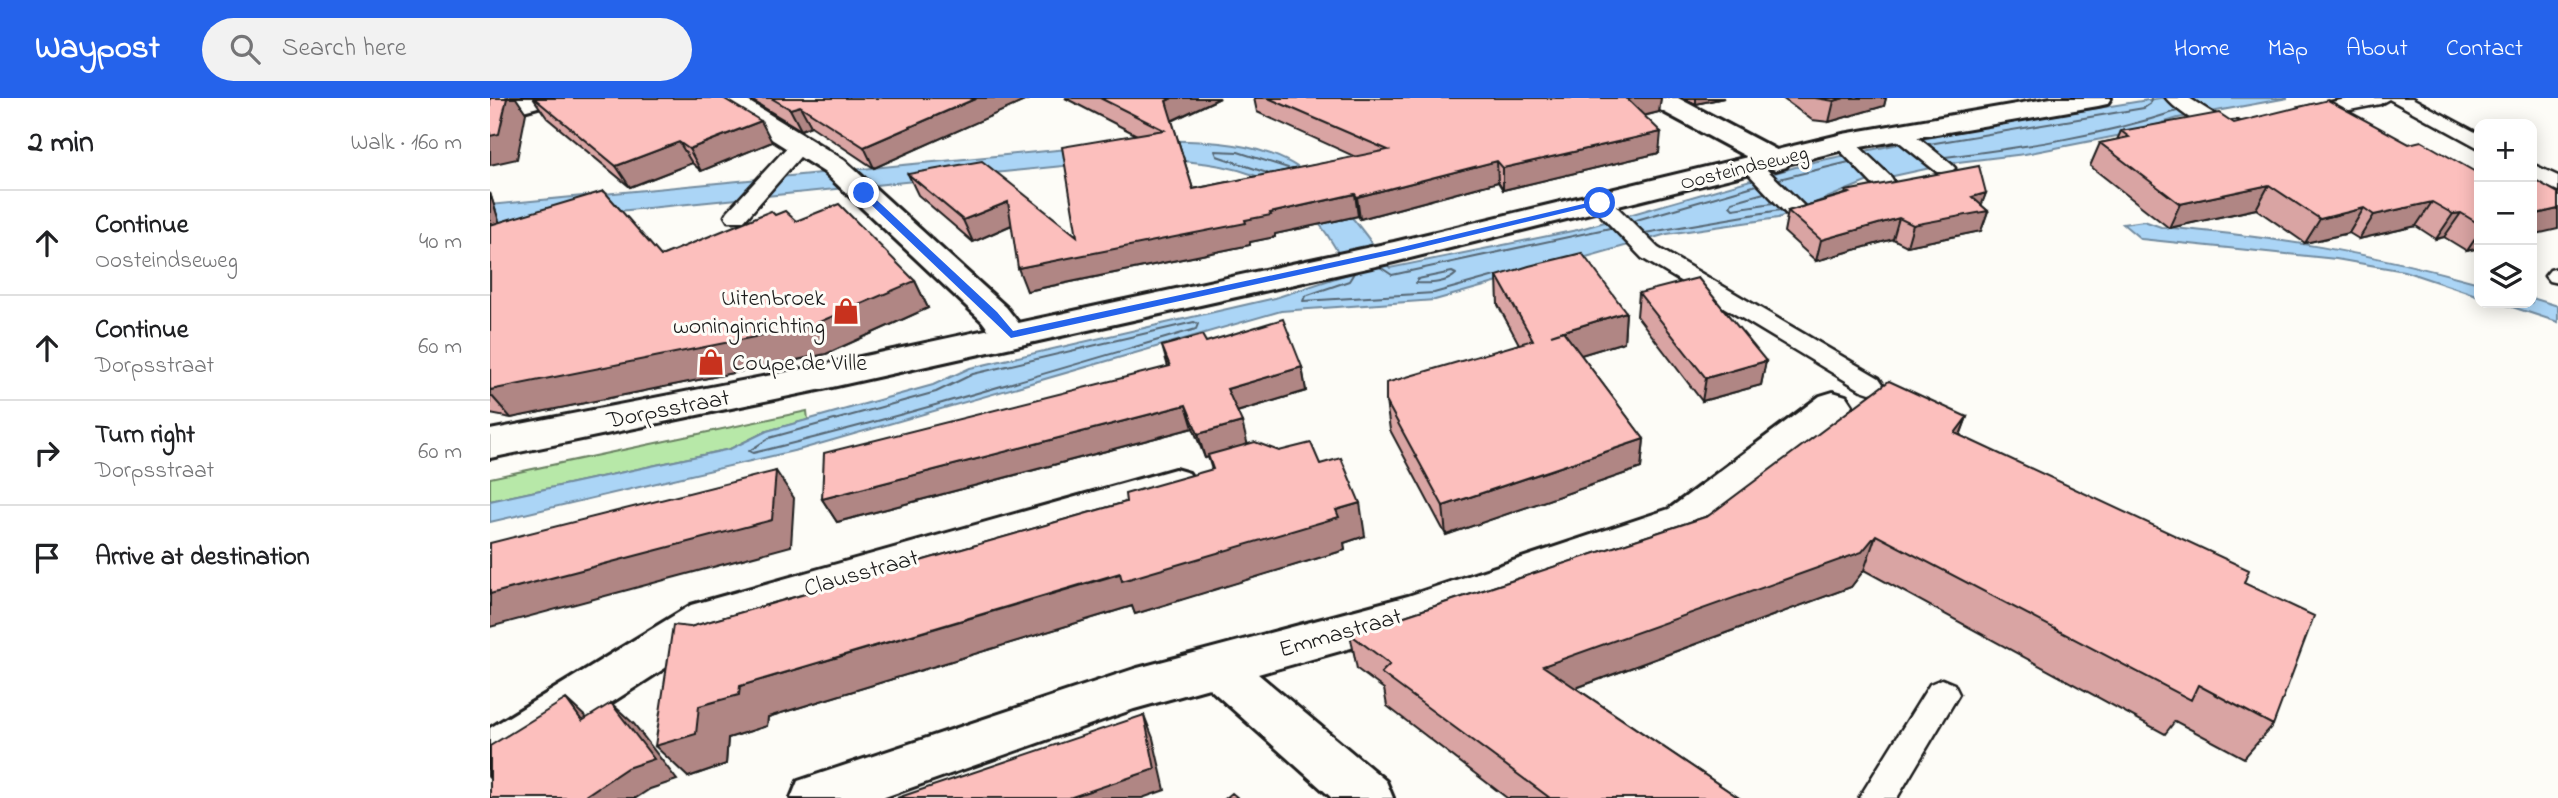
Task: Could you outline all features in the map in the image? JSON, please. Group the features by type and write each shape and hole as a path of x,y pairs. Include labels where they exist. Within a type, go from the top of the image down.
{"street":[{"path":"490,112 540,98"},
{"path":"724,98 797,147 834,166 994,314 1011,335"},
{"path":"1658,98 1763,167"},
{"name":"Oosteindseweg","path":"1394,252 1607,209 1848,147 2098,98"},
{"name":"Dorpsstraat","path":"490,444 823,377 1394,252"},
{"name":"Emmastraat","path":"816,798 1134,689 1408,614 1683,520 1833,405"},
{"name":"Clausstraat","path":"490,754 706,618 1210,473"},
{"path":"1217,667 1368,798"}],"lane":[{"path":"2176,98 2222,129 2262,121"},
{"path":"2288,116 2380,98"},
{"path":"2398,98 2474,139"},
{"path":"1905,136 1944,168"},
{"path":"742,209 797,147"},
{"path":"1848,147 1883,182"},
{"path":"1763,167 1801,216"},
{"path":"2537,173 2558,185"},
{"path":"1607,209 1650,253 1870,384"},
{"path":"1877,798 1942,694"}],"green space":[{"path":"807,411 808,420 767,431 730,449 490,501 490,478"}],"water":[{"path":"2160,98 2288,98 2178,118 2127,134 2025,154 1958,162 1866,182 1778,218 1667,234 1435,300 1281,311 802,449 490,522 490,501 730,449 767,431 933,385 970,368 1275,298 1348,274 1329,237 1307,209 1281,189 1253,175 1222,166 1188,162 1113,161 490,224 490,205 1151,141 1196,141 1265,152 1292,164 1316,180 1340,203 1390,268 1577,230 1813,162 1975,128"},
{"path":"2144,221 2161,227 2242,235 2360,254 2474,282 2474,294 2404,271 2336,259 2141,239 2123,224"},
{"path":"2537,300 2558,306 2558,322 2515,308 2537,308"}],"building":[{"path":"490,98 507,98 499,134 490,136"},
{"path":"534,98 723,98 761,121 689,149 679,142 616,166"},
{"path":"771,98 977,98 864,147 800,106 790,109"},
{"path":"1100,98 1172,98 1166,101 1193,189 1388,150 1268,98 1633,98 1627,99 1661,132 1503,168 1497,161 1357,197 1355,194 1270,213 1271,215 1245,220 1246,223 1018,268 1008,202 963,220 908,174 982,161 1077,236 1062,147 1164,130"},
{"path":"1815,98 1844,98 1834,101"},
{"path":"2328,100 2409,144 2421,141 2474,171 2474,221 2461,213 2453,214 2432,202 2374,215 2364,208 2320,219 2269,185 2180,204 2100,143 2129,137 2121,131 2219,113 2234,123"},
{"path":"1979,166 1986,193 1972,197 1988,211 1913,225 1899,218 1821,240 1788,211 1850,193 1846,191"},
{"path":"2537,181 2558,193 2558,209 2537,214"},
{"path":"604,191 661,256 771,211 775,215 785,211 796,221 839,204 915,281 810,326 490,390 490,225"},
{"path":"1582,253 1626,312 1563,331 1644,439 1443,506 1386,401 1386,383 1533,340 1497,276"},
{"path":"1698,278 1766,361 1706,378 1639,293"},
{"path":"1283,319 1302,367 1227,389 1242,422 1198,434 1186,405 822,499 824,453 1170,366 1162,346 1202,335 1206,342"},
{"path":"1889,381 1967,417 1955,433 2249,570 2244,583 2314,616 2273,725 2198,685 2191,700 1876,535 1862,552 1543,666 1739,798 1550,798 1381,673 1390,664 1350,634 1708,516"},
{"path":"1255,442 1279,451 1311,443 1320,464 1341,458 1360,503 1336,510 1339,517 1180,564 1122,581 1120,573 740,686 739,695 699,706 696,734 655,746 673,625 690,627 1126,502 1125,494 1213,469 1208,455"},
{"path":"776,471 772,520 490,594 490,543"},
{"path":"566,699 582,721 611,703 654,759 627,768 582,798 490,798 490,746"},
{"path":"1144,715 1155,769 1069,798 897,798"}],"place":[{"name":"Uitenbroek woninginrichting","path":"846,311"},
{"name":"Coupe de Ville","path":"711,362"}],"route":[{"path":"864,193 994,314 1011,335 1394,252 1600,203"}]}
